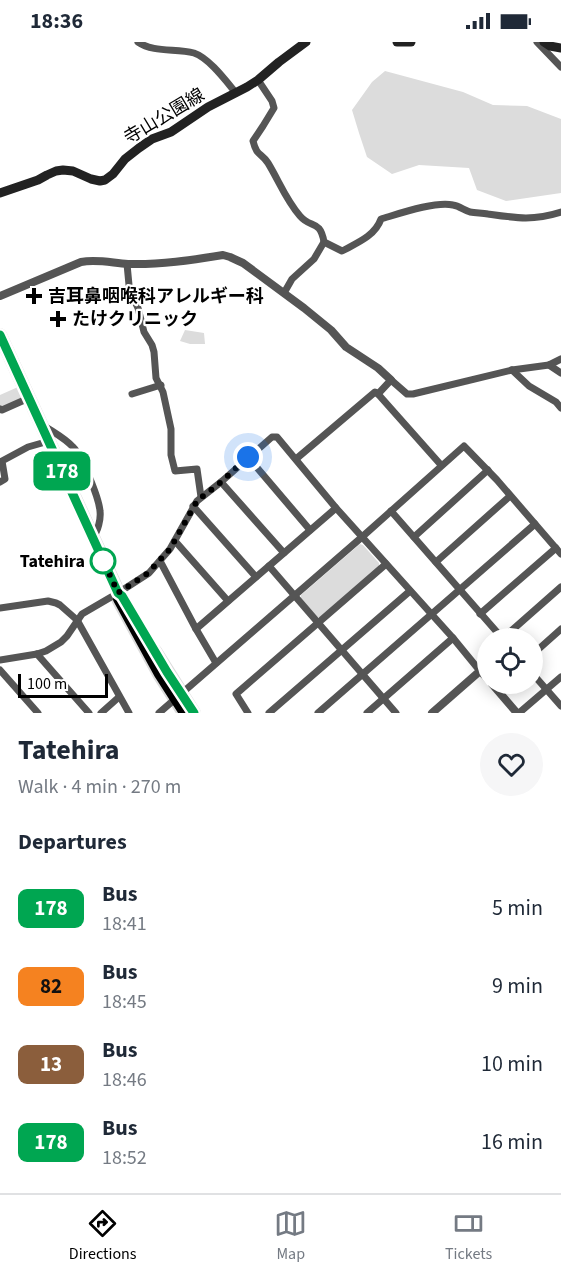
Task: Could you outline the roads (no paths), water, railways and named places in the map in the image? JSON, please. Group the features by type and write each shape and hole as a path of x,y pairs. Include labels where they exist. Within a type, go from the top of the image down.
{"main road":[{"name":"寺山公園線","path":"0,193 63,170 73,171 91,179 105,180 125,159 152,139 171,132 208,107 258,80 306,42"},
{"path":"397,42 411,42"},
{"path":"544,42 561,48"},
{"path":"0,335 93,537 118,593 118,599 154,663 178,696 194,713"},
{"path":"178,696 184,713"}],"street":[{"path":"138,42 147,47 198,54 236,93"},
{"path":"537,42 561,67"},
{"path":"258,80 274,108 253,141 256,152 267,160 280,187 302,219 322,231 324,242 314,259 292,279 284,293"},
{"path":"324,242 342,250 367,237 378,226 381,219 438,205 453,205 472,212 518,218 544,217 561,213"},
{"path":"0,296 90,260 127,264 161,263 223,255 243,263 284,293 331,330 346,347 378,368 407,394 512,370 549,365 561,358"},
{"path":"127,264 131,293 138,308 144,332 152,345 156,378 160,385 171,429 172,465 175,471 197,469 201,497"},
{"path":"549,365 561,373"},
{"path":"512,370 529,386 556,402 561,408"},
{"path":"378,394 391,380"},
{"path":"132,394 160,385"},
{"path":"296,459 375,392 441,465"},
{"path":"0,409 13,406 29,398"},
{"path":"40,422 73,446 86,469 100,512 97,533 93,537"},
{"path":"0,660 37,654 61,642 82,614 148,573 176,541 197,501 248,457 277,436 336,508 477,666"},
{"path":"0,482 5,480 2,461 28,447 49,441"},
{"path":"159,713 464,446 488,470 558,551 480,614"},
{"path":"248,457 310,530"},
{"path":"414,537 488,470"},
{"path":"221,482 284,553"},
{"path":"436,562 510,496"},
{"path":"194,506 256,577"},
{"path":"196,629 336,508"},
{"path":"391,511 492,628"},
{"path":"318,713 535,524"},
{"path":"176,541 228,601"},
{"path":"160,561 216,663"},
{"path":"248,713 236,694 386,564"},
{"path":"269,566 396,713"},
{"path":"515,628 561,588"},
{"path":"269,713 410,591"},
{"path":"0,608 52,601 60,605 77,620 129,713"},
{"path":"543,645 561,629"},
{"path":"367,713 453,638"},
{"path":"37,654 89,713"},
{"path":"0,670 38,713"},
{"path":"432,713 477,673"},
{"path":"501,694 518,713 561,677"},
{"path":"543,686 561,706"},
{"path":"101,713 119,698"}],"place":[{"name":"吉耳鼻咽喉科アレルギー科","path":"34,296"},
{"name":"たけクリニック","path":"58,319"},
{"name":"Tatehira","path":"103,561"}]}
